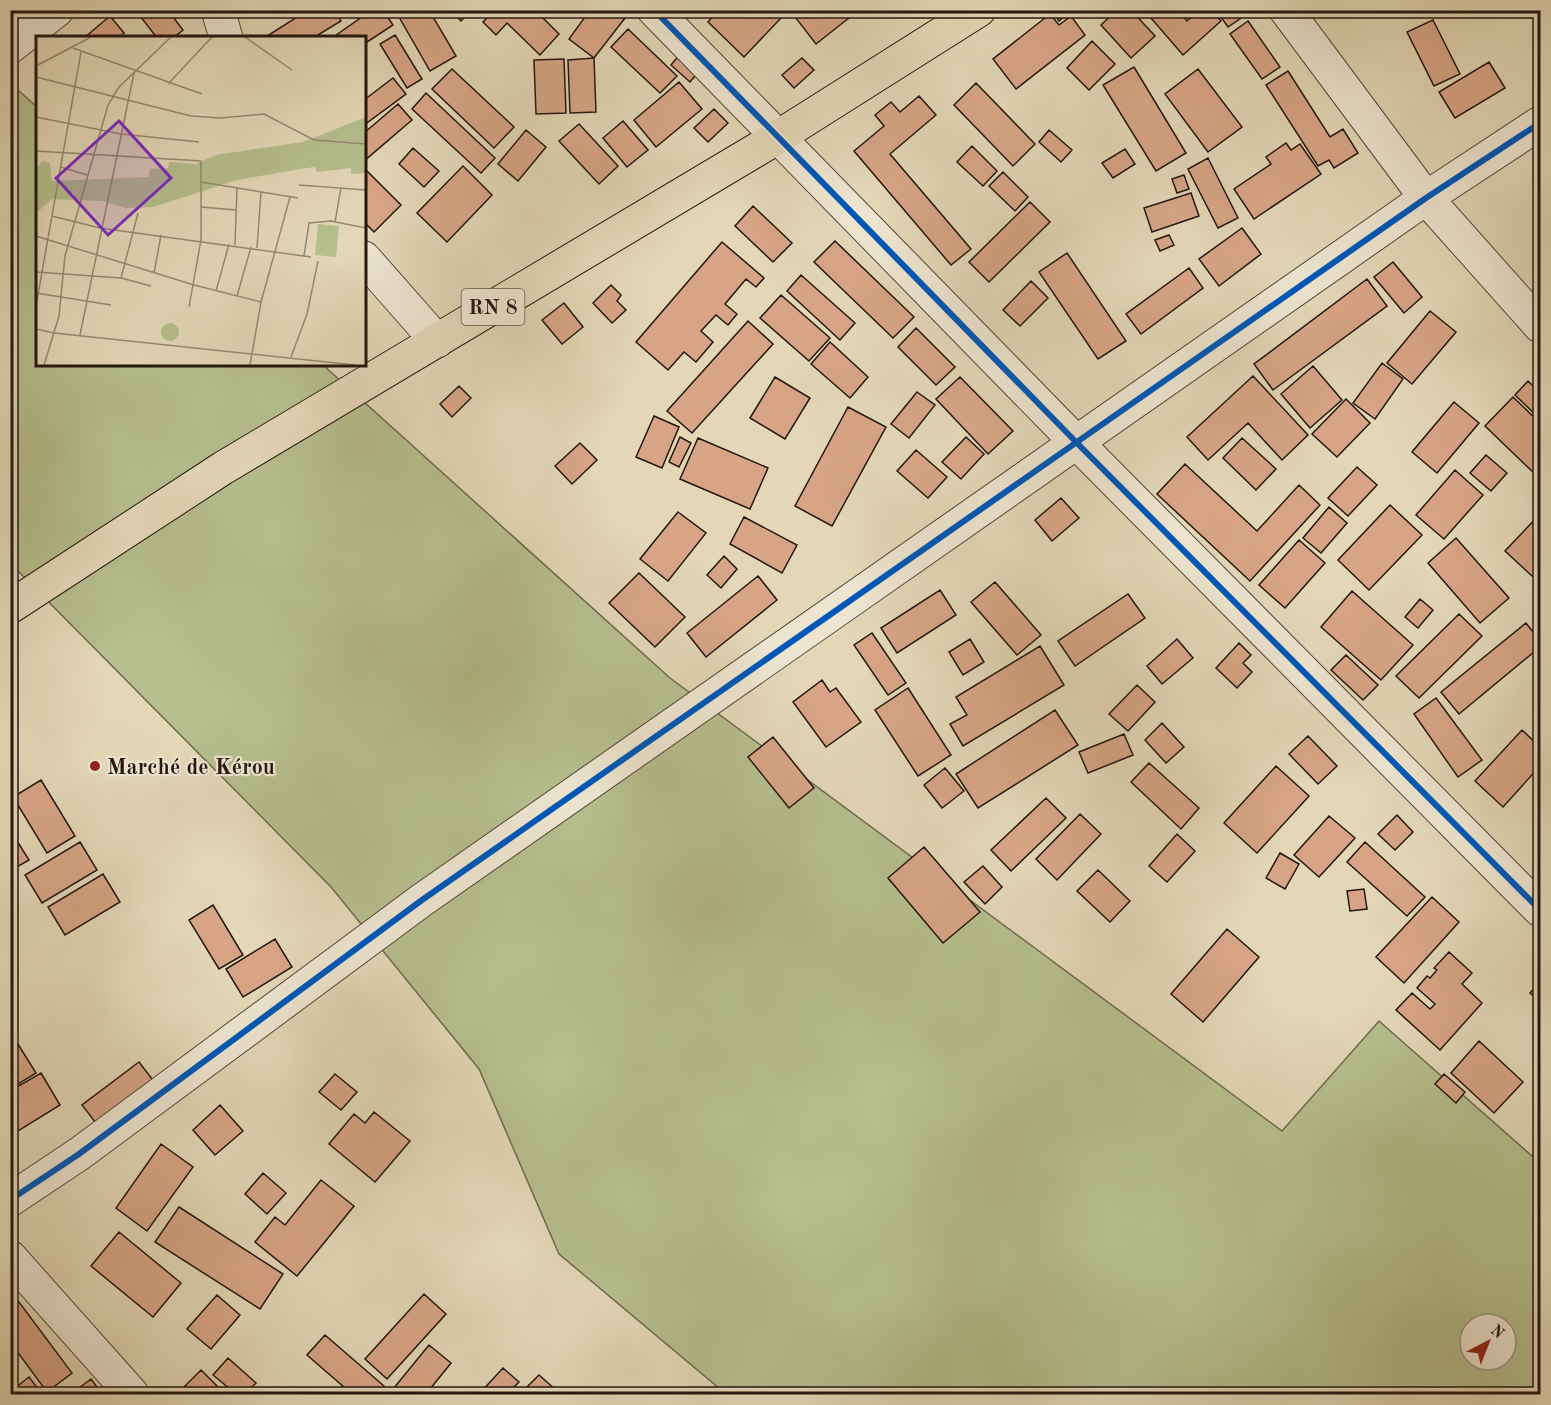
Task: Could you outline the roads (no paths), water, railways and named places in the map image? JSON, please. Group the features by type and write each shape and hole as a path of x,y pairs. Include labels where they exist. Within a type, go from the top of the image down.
{"main road":[{"name":"RN 8","path":"10,607 223,468 778,137 979,10"}],"street":[{"path":"10,47 57,10"},
{"path":"218,10 225,36"},
{"path":"654,10 1076,442 1540,910"},
{"path":"1286,10 1426,198 1540,326"},
{"path":"10,1200 79,1154 422,900 1426,198 1540,123"},
{"path":"366,260 437,340"},
{"path":"10,1257 132,1395"}],"place":[{"name":"Marché de Kérou","path":"95,766"}]}
